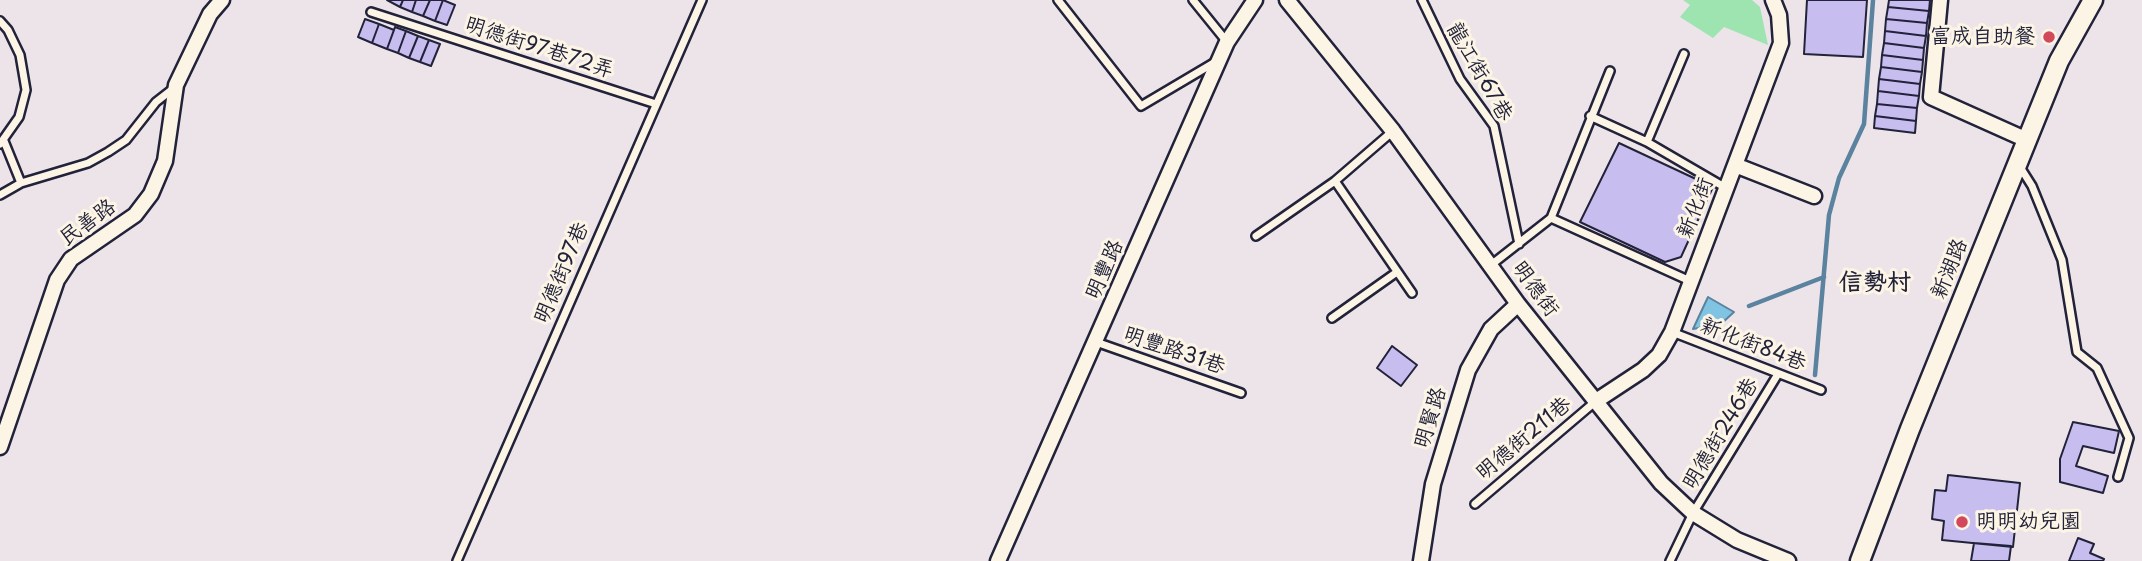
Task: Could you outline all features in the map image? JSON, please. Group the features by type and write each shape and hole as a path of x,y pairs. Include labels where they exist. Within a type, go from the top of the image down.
{"street":[{"name":"民善路","path":"0,447 57,280 71,259 135,215 151,194 165,160 176,85 210,14 222,0"},
{"name":"明豐路","path":"998,561 1227,42 1255,0"},
{"name":"明德街","path":"1287,0 1394,131 1518,304 1661,483 1693,513 1737,540 1788,561"},
{"name":"新化街","path":"1597,401 1643,370 1659,355 1672,332 1781,43 1773,0"},
{"path":"1940,0 1931,97 2027,140"},
{"name":"新湖路","path":"1860,561 2059,61 2092,0"},
{"path":"1735,165 1814,196"},
{"name":"明賢路","path":"1421,561 1433,484 1468,370 1491,330 1518,304"}],"lane":[{"name":"明德街97巷","path":"457,561 702,0"},
{"path":"1058,0 1141,106 1220,59"},
{"path":"1193,0 1227,42"},
{"name":"龍江街67巷","path":"1422,0 1460,79 1494,126 1519,244"},
{"name":"明德街97巷72弄","path":"371,12 656,104"},
{"path":"0,21 8,30 20,55 26,90 19,117 2,142 21,183"},
{"path":"1647,142 1684,54"},
{"path":"1491,265 1551,218 1610,71"},
{"path":"0,195 21,183 88,163 108,152 126,140 156,102 176,85"},
{"path":"1590,116 1647,142 1726,188"},
{"path":"1256,236 1335,181 1394,131"},
{"path":"2017,163 2032,186 2062,260 2077,352 2097,368 2129,438 2118,477"},
{"path":"1335,181 1412,293"},
{"path":"1551,218 1690,281"},
{"path":"1332,318 1397,271"},
{"name":"新化街84巷","path":"1672,332 1821,390"},
{"name":"明豐路31巷","path":"1096,342 1241,393"},
{"name":"明德街246巷","path":"1670,561 1693,513 1778,374"},
{"name":"明德街211巷","path":"1475,504 1597,401"}],"green space":[{"path":"1683,0 1752,0 1760,7 1768,45 1724,27 1713,38 1680,17 1690,5"}],"water":[{"path":"1708,297 1734,312 1721,324 1693,329"}],"building":[{"path":"387,0 403,0 400,7"},
{"path":"403,0 416,0 412,12 400,7"},
{"path":"416,0 430,0 423,16 412,12"},
{"path":"430,0 443,0 435,21 423,16"},
{"path":"443,0 455,5 447,25 435,21"},
{"path":"1807,0 1867,0 1863,57 1804,54"},
{"path":"1889,0 1930,0 1929,11 1888,7"},
{"path":"1888,7 1929,11 1927,23 1886,19"},
{"path":"365,19 379,24 372,43 358,37"},
{"path":"1886,19 1927,23 1926,36 1885,31"},
{"path":"379,24 394,30 387,49 372,43"},
{"path":"395,27 406,31 398,53 387,49"},
{"path":"406,31 418,36 409,58 398,53"},
{"path":"1885,31 1926,36 1924,48 1884,43"},
{"path":"418,36 429,40 420,62 409,58"},
{"path":"429,40 440,44 431,66 420,62"},
{"path":"1884,43 1924,48 1923,60 1882,55"},
{"path":"1882,55 1923,60 1922,72 1881,67"},
{"path":"1881,67 1922,72 1920,84 1879,79"},
{"path":"1879,79 1920,84 1919,96 1878,91"},
{"path":"1878,91 1919,96 1917,108 1877,104"},
{"path":"1877,104 1917,108 1916,121 1875,116"},
{"path":"1875,116 1916,121 1915,133 1874,128"},
{"path":"1619,143 1713,187 1681,257 1665,262 1580,222"},
{"path":"1392,346 1417,365 1401,386 1377,368"},
{"path":"2073,422 2119,431 2114,453 2083,446 2076,466 2108,476 2103,493 2060,482 2060,459"},
{"path":"1948,475 2020,483 2013,547 1942,540 1944,521 1932,519 1935,490 1946,491"},
{"path":"2078,538 2094,544 2090,553 2104,559 2103,561 2069,561"},
{"path":"1974,543 2011,546 2009,561 1971,561"}],"waterway":[{"path":"1815,375 1829,215 1839,178 1864,124 1873,0"},
{"path":"1749,306 1824,277"}],"place":[{"name":"富成自助餐","path":"2049,37"},
{"name":"明明幼兒園","path":"1962,522"}],"district":[{"name":"信勢村","path":"1875,283"}]}
